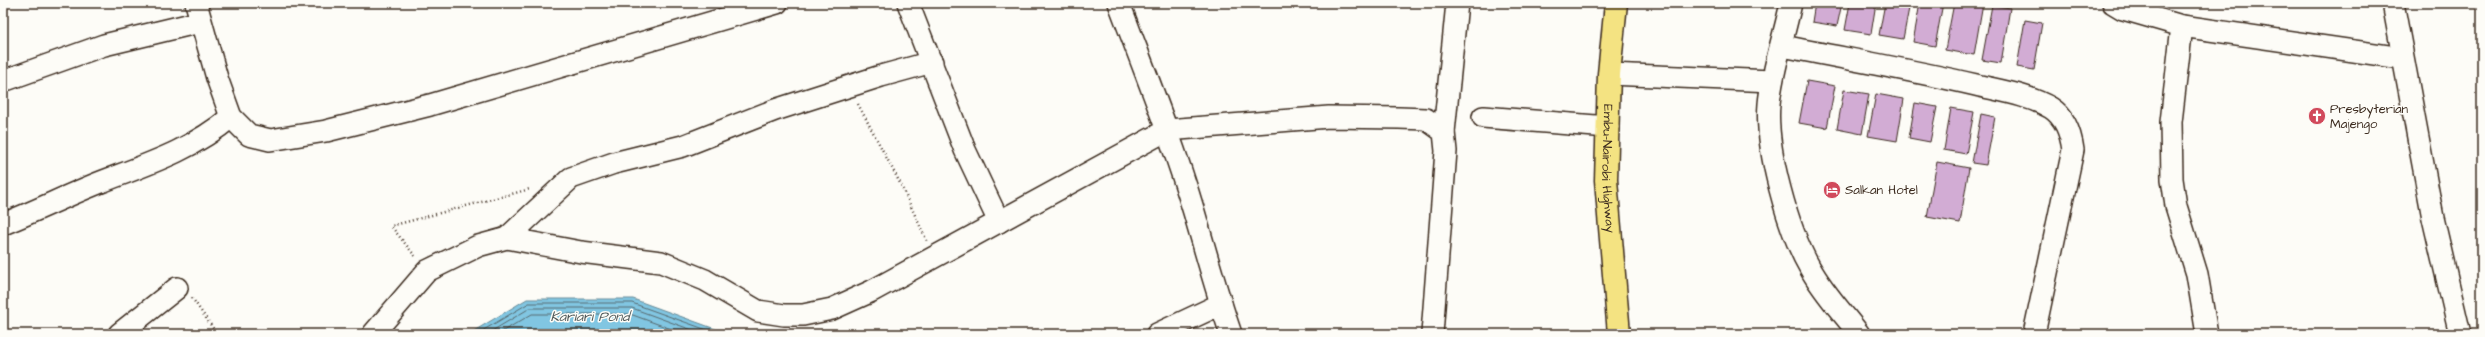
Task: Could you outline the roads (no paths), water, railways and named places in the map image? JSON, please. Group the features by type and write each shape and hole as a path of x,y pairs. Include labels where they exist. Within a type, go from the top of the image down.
{"main road":[{"name":"Embu-Nairobi Highway","path":"1616,3 1609,74 1606,180 1619,334"}],"street":[{"path":"3,81 198,13 231,117 249,135 270,140 326,132 430,105 750,7 777,3"},
{"path":"908,3 979,183 999,222"},
{"path":"1119,3 1167,130 1231,334"},
{"path":"1432,334 1446,151 1444,132 1457,3"},
{"path":"1791,3 1783,46 1772,81 1769,106 1771,157 1792,226 1810,268 1859,334"},
{"path":"2112,3 2123,9 2182,26 2402,58"},
{"path":"2394,3 2402,58 2433,218 2460,334"},
{"path":"2182,26 2171,122 2172,179 2176,206 2197,274 2207,334"},
{"path":"1783,46 1944,78 2020,96 2052,109 2064,122 2071,136 2073,150 2034,334"},
{"path":"507,238 571,178 614,163 683,146 775,110 849,86 932,62"},
{"path":"1609,74 1772,81"},
{"path":"3,224 101,182 158,161 209,135 231,117"},
{"path":"373,334 427,271 478,246 507,238 581,252 661,262 705,280 758,311 784,316 803,315 832,309 872,291 1167,130 1329,117 1426,119 1444,132"},
{"path":"1483,117 1608,127"},
{"path":"120,334 177,288"},
{"path":"1157,334 1221,304"}],"water":[{"name":"Kariari Pond","path":"527,299 633,299 729,334 469,334"}],"place":[{"name":"Presbyterian Majengo","path":"2317,116"},
{"name":"Salkan Hotel","path":"1832,190"}]}
